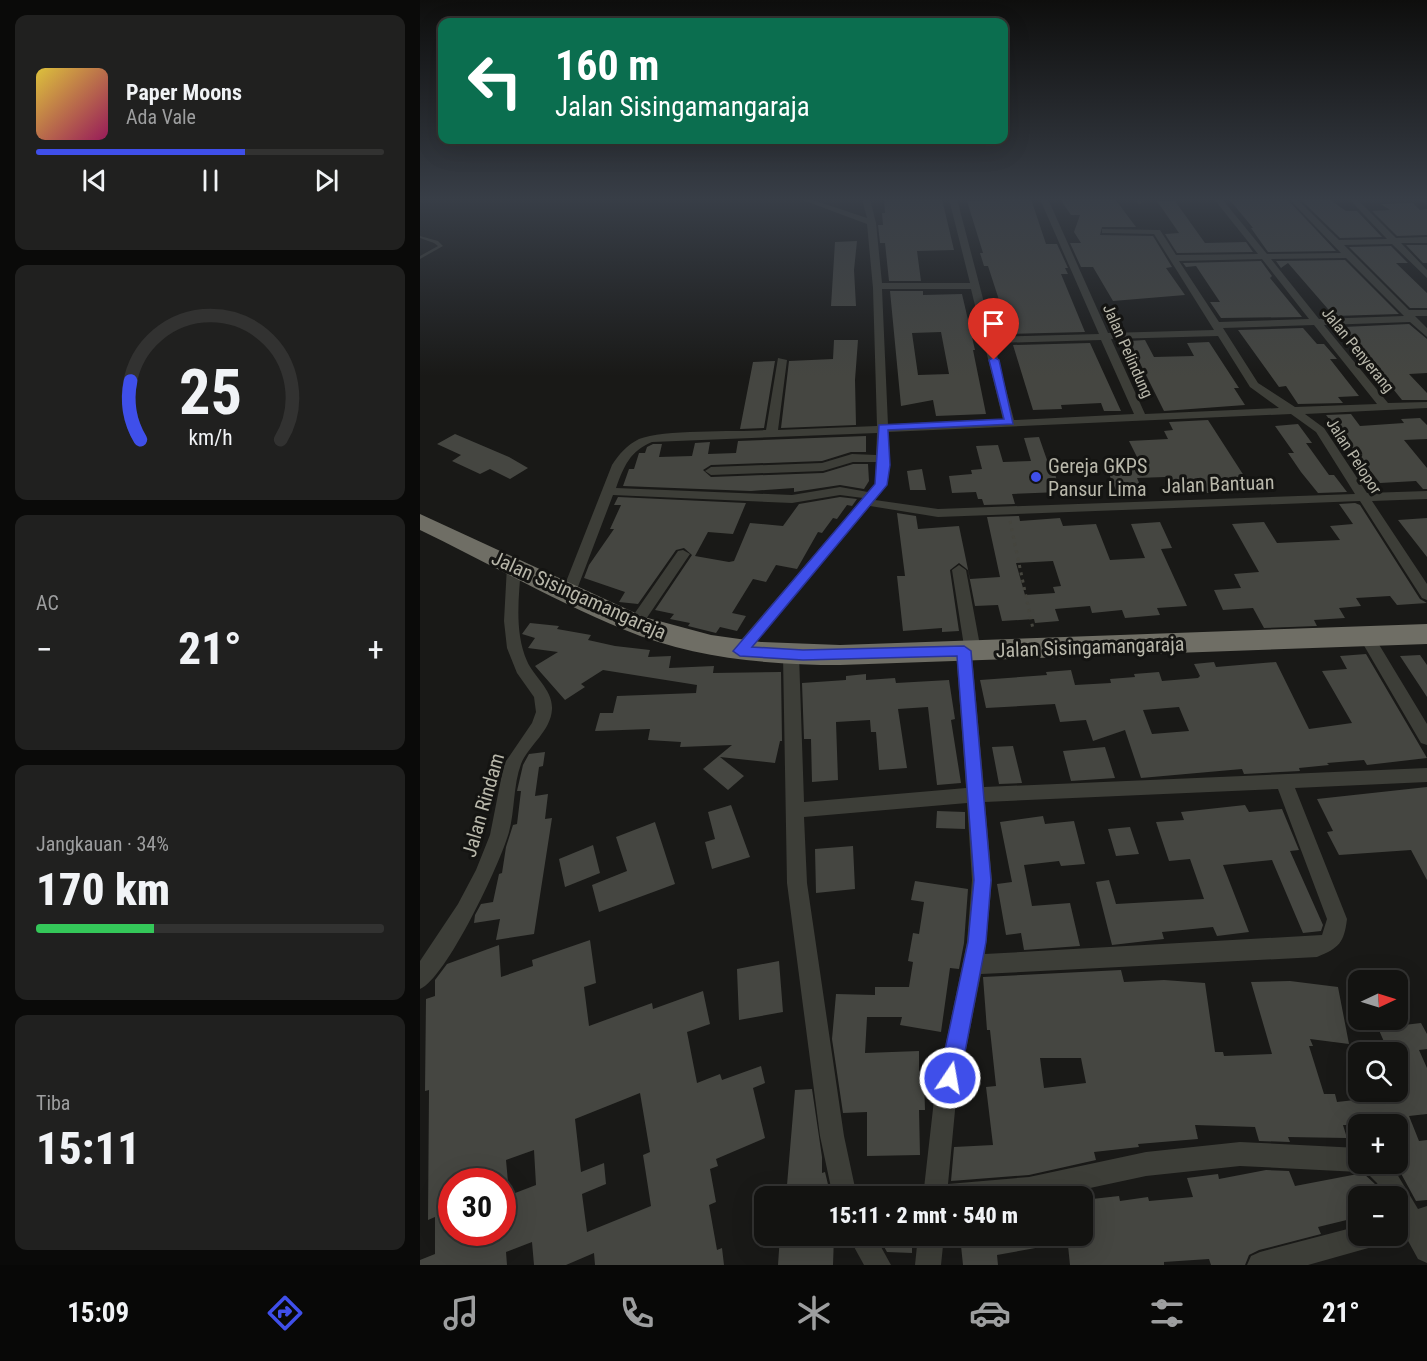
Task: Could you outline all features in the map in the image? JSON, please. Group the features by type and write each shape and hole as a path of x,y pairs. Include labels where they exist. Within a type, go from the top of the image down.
{"highway":[{"name":"Jalan Sisingamangaraja","path":"420,521 635,624 673,638 740,651 791,655 968,651 1427,634"}],"street":[{"path":"740,651 881,485 884,459 874,258"},
{"path":"968,258 1010,422"},
{"name":"Jalan Pelindung","path":"1070,258 1140,416"},
{"name":"Jalan Pelopor","path":"1174,258 1254,385 1262,392 1295,410 1320,430 1427,596"},
{"name":"Jalan Penyerang","path":"1266,258 1384,407"},
{"path":"1351,258 1427,334"},
{"path":"1411,258 1427,275"},
{"path":"876,286 975,286"},
{"path":"989,340 1219,329 1427,313"},
{"path":"772,432 782,360"},
{"path":"569,592 624,454 638,443 651,439 883,427 1427,405"},
{"path":"711,471 823,467 852,458 884,459"},
{"name":"Jalan Bantuan","path":"608,491 792,499 840,491 939,513 1427,495"},
{"path":"635,624 683,554"},
{"name":"Jalan Rindam","path":"420,979 462,918 484,876 500,833 514,762 543,716 544,703 539,690 525,674 510,621 514,566"},
{"path":"936,1186 945,1100 972,965 982,880 968,651 959,570"},
{"path":"1367,637 1427,738"},
{"path":"791,655 797,883 831,1136 842,1186"},
{"path":"794,810 976,795 1427,775"},
{"path":"972,965 1317,947 1329,942 1335,933 1337,919 1284,781"},
{"path":"1043,1186 1146,1164 1240,1154 1348,1159"},
{"path":"1413,1224 1427,1250"},
{"path":"1260,1265 1348,1242"},
{"path":"867,1246 878,1265"},
{"path":"928,1265 930,1246"}],"path":[{"path":"1008,511 1038,648"}],"building":[{"path":"834,258 855,258 856,306 831,306"},
{"path":"887,258 918,258 921,281 889,281"},
{"path":"982,258 1063,258 1068,274 1061,274 1085,332 1010,334 988,266 984,266"},
{"path":"1077,258 1167,258 1172,267 1166,268 1185,295 1113,301 1093,267 1081,267"},
{"path":"1360,258 1403,258 1408,263 1396,263 1427,293 1427,308 1410,308"},
{"path":"1418,258 1427,258 1427,263 1423,263"},
{"path":"1345,260 1399,314 1334,316 1288,263 1281,268 1276,261"},
{"path":"1261,261 1272,276 1270,278 1302,317 1221,318 1210,302 1220,302 1196,266 1186,267 1183,263"},
{"path":"890,291 923,291 923,295 962,294 986,414 936,416 933,400 901,406","holes":["941,332 949,374 918,375 912,333"]},
{"path":"1409,324 1427,339 1427,373 1409,374 1427,393 1427,400 1402,400 1343,327"},
{"path":"1303,328 1317,344 1324,344 1337,359 1330,359 1359,396 1338,397 1343,403 1298,404 1286,386 1279,387 1238,330"},
{"path":"834,340 858,340 855,380 856,425 781,428 789,361 833,359"},
{"path":"1145,340 1154,357 1194,356 1187,343 1209,342 1239,388 1234,388 1245,405 1164,411 1129,341"},
{"path":"1090,343 1121,411 1104,411 1101,403 1061,405 1062,409 1033,410 1013,345"},
{"path":"775,361 764,428 740,429 753,362"},
{"path":"1351,414 1360,426 1404,423 1401,419 1420,418 1427,425 1427,439 1404,440 1427,468 1427,489 1423,489 1416,481 1380,483 1326,415"},
{"path":"1208,420 1246,479 1218,480 1225,492 1207,493 1204,488 1172,490 1165,477 1137,478 1144,494 1118,495 1106,467 1141,465 1129,441 1168,439 1164,431 1173,430 1169,422"},
{"path":"1298,424 1312,443 1306,443 1329,475 1334,475 1347,492 1318,493 1301,472 1288,453 1294,453 1275,426"},
{"path":"455,434 509,457 528,468 510,479 490,469 480,474 452,461 461,455 437,444"},
{"path":"866,436 866,452 851,452 822,461 711,465 703,470 711,477 823,473 853,464 868,464 869,481 864,489 840,485 794,492 794,488 751,491 623,486 629,469 634,469 639,453 645,453 647,447 653,444 662,444 659,457 692,456 695,443 710,442 708,454 736,453 738,441"},
{"path":"1039,437 1047,460 1051,459 1060,492 1012,494 1015,504 984,505 982,499 978,499 976,492 952,493 949,476 972,474 971,470 982,469 976,446 998,445 1003,462 1031,461 1024,438"},
{"path":"922,469 926,490 910,490 907,471"},
{"path":"618,497 746,503 733,534 708,532 695,556 729,562 734,561 750,523 783,526 799,504 840,497 857,499 852,506 847,505 837,519 833,518 822,533 818,532 797,569 776,565 766,582 753,579 732,613 746,616 737,631 720,627 716,633 688,626 690,623 670,619 674,614 655,610 692,555 684,548 676,550 638,604 619,602 625,592 584,578 589,565 614,529 610,529 621,505 614,505"},
{"path":"1339,504 1360,505 1420,599 1427,603 1397,605 1390,596 1356,598 1361,606 1339,608 1345,618 1314,620 1317,626 1264,628 1253,608 1223,610 1214,590 1241,588 1234,574 1259,572 1232,524 1264,522 1277,543 1340,540 1330,526 1353,524"},
{"path":"897,513 916,516 918,529 959,526 970,579 1000,577 987,517 1019,516 1020,521 1060,518 1063,526 1096,524 1110,560 1145,558 1131,524 1160,522 1172,548 1161,549 1187,606 1157,608 1160,615 1125,618 1122,610 1092,613 1090,606 1055,609 1059,621 1035,623 1034,619 1002,621 998,605 975,606 968,570 959,563 950,570 959,631 942,632 942,628 903,631 897,576 905,576","holes":["1053,561 1061,586 1053,587 1055,593 1025,595 1016,563"]},
{"path":"1427,518 1427,557 1398,520"},
{"path":"530,623 559,626 557,629 591,635 588,640 650,650 648,657 671,656 669,668 714,666 713,673 781,672 782,741 780,741 775,763 720,757 744,776 728,790 703,769 732,745 680,747 681,742 648,740 650,729 595,731 600,713 613,713 617,696 696,693 697,685 603,670 581,684 585,687 565,700 535,666 558,652 528,648 535,638 522,634"},
{"path":"1366,654 1427,758 1367,765 1364,760 1327,763 1329,765 1299,768 1300,771 1244,774 1242,769 1141,778 1125,730 1093,741 1086,720 1060,722 1055,704 986,708 980,680 1047,675 1046,672 1071,670 1075,685 1111,683 1110,679 1159,672 1162,681 1198,678 1200,676 1194,664 1214,662 1216,667 1276,662 1309,729 1352,723 1322,671 1347,669 1340,656","holes":["1179,707 1189,731 1152,734 1143,710"]},
{"path":"1420,655 1427,665 1427,697 1400,656"},
{"path":"866,674 866,680 895,678 896,683 949,680 955,719 951,720 961,783 937,785 928,707 898,709 907,768 879,770 876,732 871,732 870,720 836,722 838,780 812,782 811,739 804,739 802,683 846,680 846,676"},
{"path":"1013,746 1022,783 999,784 992,747"},
{"path":"1105,747 1115,778 1071,781 1063,751"},
{"path":"545,752 543,766 539,767 535,796 548,794 545,819 552,818 534,934 496,940 500,919 474,923 475,915 481,904 493,902 499,874 502,873 506,847 513,825 517,824 521,791 517,791 523,765 529,754"},
{"path":"1427,787 1427,880 1411,850 1339,855 1327,832 1333,831 1317,799"},
{"path":"731,805 750,857 712,869 705,842 715,839 708,812"},
{"path":"1245,805 1249,812 1282,809 1299,850 1290,851 1323,925 1321,931 1303,933 1272,860 1223,865 1249,932 1217,936 1213,927 1162,932 1164,939 1112,945 1096,882 1109,880 1116,904 1204,899 1190,859 1169,861 1156,822 1184,820 1181,812"},
{"path":"937,811 965,812 965,829 936,828"},
{"path":"1043,816 1045,824 1074,821 1085,864 1061,866 1059,861 1024,865 1032,906 1070,903 1080,946 1024,950 1021,933 1006,935 997,884 1012,882 1000,822"},
{"path":"655,822 675,884 599,912 592,885 627,871 616,837"},
{"path":"1130,827 1139,854 1116,856 1108,829"},
{"path":"593,845 600,873 565,887 559,859"},
{"path":"853,846 855,889 816,893 815,849"},
{"path":"915,881 968,889 964,943 959,969 950,968 941,1032 900,1025 902,1017 867,1017 865,1053 919,1051 919,1079 924,1079 925,1110 919,1110 920,1155 867,1156 867,1112 843,1113 832,1039 836,994 875,995 875,987 909,987 913,962 908,961 913,933 919,934 924,902 911,900"},
{"path":"590,940 596,983 584,987 589,1026 652,1003 653,1009 703,991 710,1024 687,1032 697,1083 720,1074 722,1080 761,1066 765,1083 753,1088 765,1138 716,1159 718,1166 710,1169 716,1202 709,1205 717,1250 722,1248 724,1265 595,1265 594,1253 566,1265 534,1265 532,1242 506,1252 507,1265 420,1265 420,1260 435,1254 435,1217 428,1220 429,1090 425,1091 426,999 435,996 435,980 447,964 499,945 501,977 533,966 532,960","holes":["640,1093 650,1152 643,1155 651,1206 587,1232 582,1194 606,1184 604,1163 581,1172 575,1119"]},
{"path":"779,961 783,1012 739,1020 737,969"},
{"path":"1121,970 1124,982 1164,980 1205,983 1215,1052 1223,1052 1224,1056 1272,1054 1251,982 1290,981 1338,987 1348,1044 1310,1039 1313,1046 1309,1046 1324,1094 1335,1094 1337,1102 1408,1102 1408,1042 1384,1042 1379,1030 1408,1030 1408,1025 1421,1023 1427,1034 1427,1049 1419,1050 1427,1068 1427,1114 1409,1116 1419,1141 1427,1140 1427,1200 1416,1201 1401,1174 1408,1174 1408,1114 1348,1114 1348,1125 1343,1125 1347,1138 1288,1137 1290,1142 1259,1141 1255,1127 1195,1125 1198,1139 1138,1144 1139,1147 1094,1152 1096,1160 1029,1175 951,1181 954,1147 993,1145 986,1087 996,1086 990,1030 987,1030 983,977","holes":["1040,1058 1081,1058 1086,1083 1044,1088"]},
{"path":"812,1089 822,1157 822,1173 825,1172 828,1186 787,1186 795,1090"},
{"path":"1266,1170 1289,1171 1295,1186 1364,1174 1376,1186 1348,1186 1348,1220 1318,1227 1321,1234 1259,1250 1249,1255 1245,1265 1211,1265 1209,1259 1164,1262 1164,1265 1070,1265 1068,1246 1093,1246 1093,1199 1119,1196 1120,1201 1148,1197 1149,1201 1193,1197 1187,1178 1218,1174 1219,1179"},
{"path":"872,1184 917,1184 917,1186 872,1186"},
{"path":"779,1246 834,1246 833,1265 778,1265"},
{"path":"884,1246 912,1246 912,1253 887,1252"},
{"path":"961,1246 1046,1246 997,1255 998,1265 963,1265"}],"place":[{"name":"Gereja GKPS Pansur Lima","path":"1036,477"}],"route":[{"path":"950,1078 977,942 982,880 964,651 840,655 770,655 740,651 881,485 884,465 883,427 1010,422 994,360"}]}
